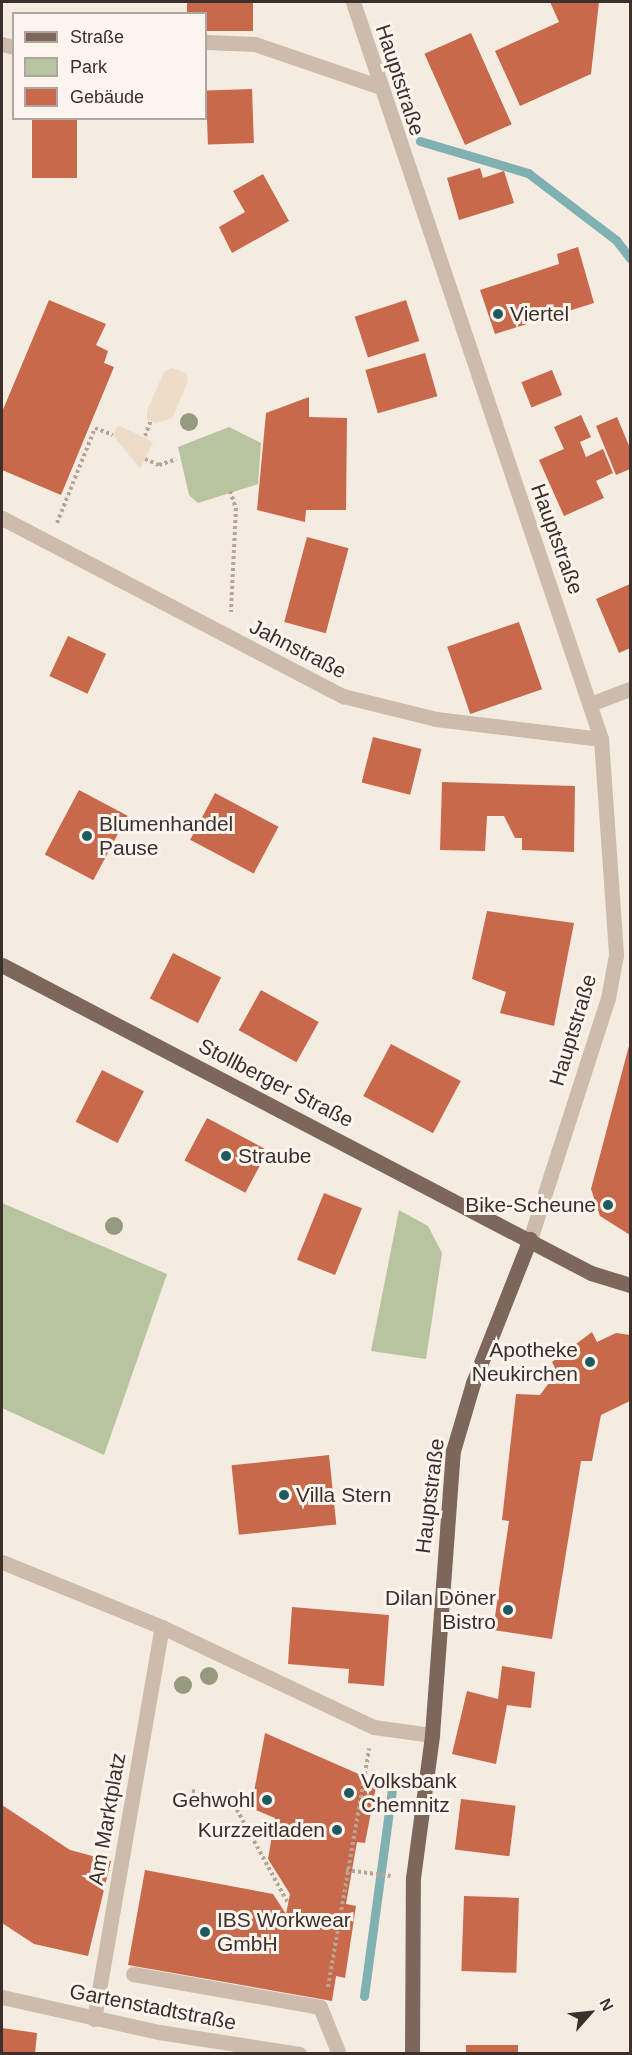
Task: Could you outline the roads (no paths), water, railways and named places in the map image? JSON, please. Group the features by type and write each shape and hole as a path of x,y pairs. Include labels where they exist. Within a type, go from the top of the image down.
{"main road":[{"name":"Stollberger Straße","path":"2,965 591,1272 630,1285"},
{"name":"Hauptstraße","path":"412,2054 413,1878 432,1735 453,1451 473,1383 530,1239"}],"street":[{"name":"Hauptstraße","path":"353,2 378,86 593,703 601,739 616,955 608,998 530,1239"},
{"path":"207,42 255,44 378,86"},
{"name":"Jahnstraße","path":"2,518 343,696 436,719 601,739"},
{"path":"593,703 630,689"},
{"path":"2,1562 162,1627 374,1727 432,1735"},
{"name":"Am Marktplatz","path":"94,2019 162,1627"},
{"path":"134,1974 320,2007 339,2054"},
{"name":"Gartenstadtstraße","path":"2,1997 94,2019 298,2054"}],"waterway":[{"path":"420,141 528,173 616,240 630,258"},
{"path":"364,1996 393,1781"}],"place":[{"name":"Viertel","path":"498,314"},
{"name":"Blumenhandel Pause","path":"87,836"},
{"name":"Straube","path":"226,1156"},
{"name":"Bike-Scheune","path":"608,1205"},
{"name":"Apotheke Neukirchen","path":"590,1362"},
{"name":"Villa Stern","path":"284,1495"},
{"name":"Dilan Döner Bistro","path":"508,1610"},
{"name":"Volksbank Chemnitz","path":"349,1793"},
{"name":"Gehwohl","path":"267,1800"},
{"name":"Kurzzeitladen","path":"337,1830"},
{"name":"IBS Workwear GmbH","path":"205,1932"}]}
